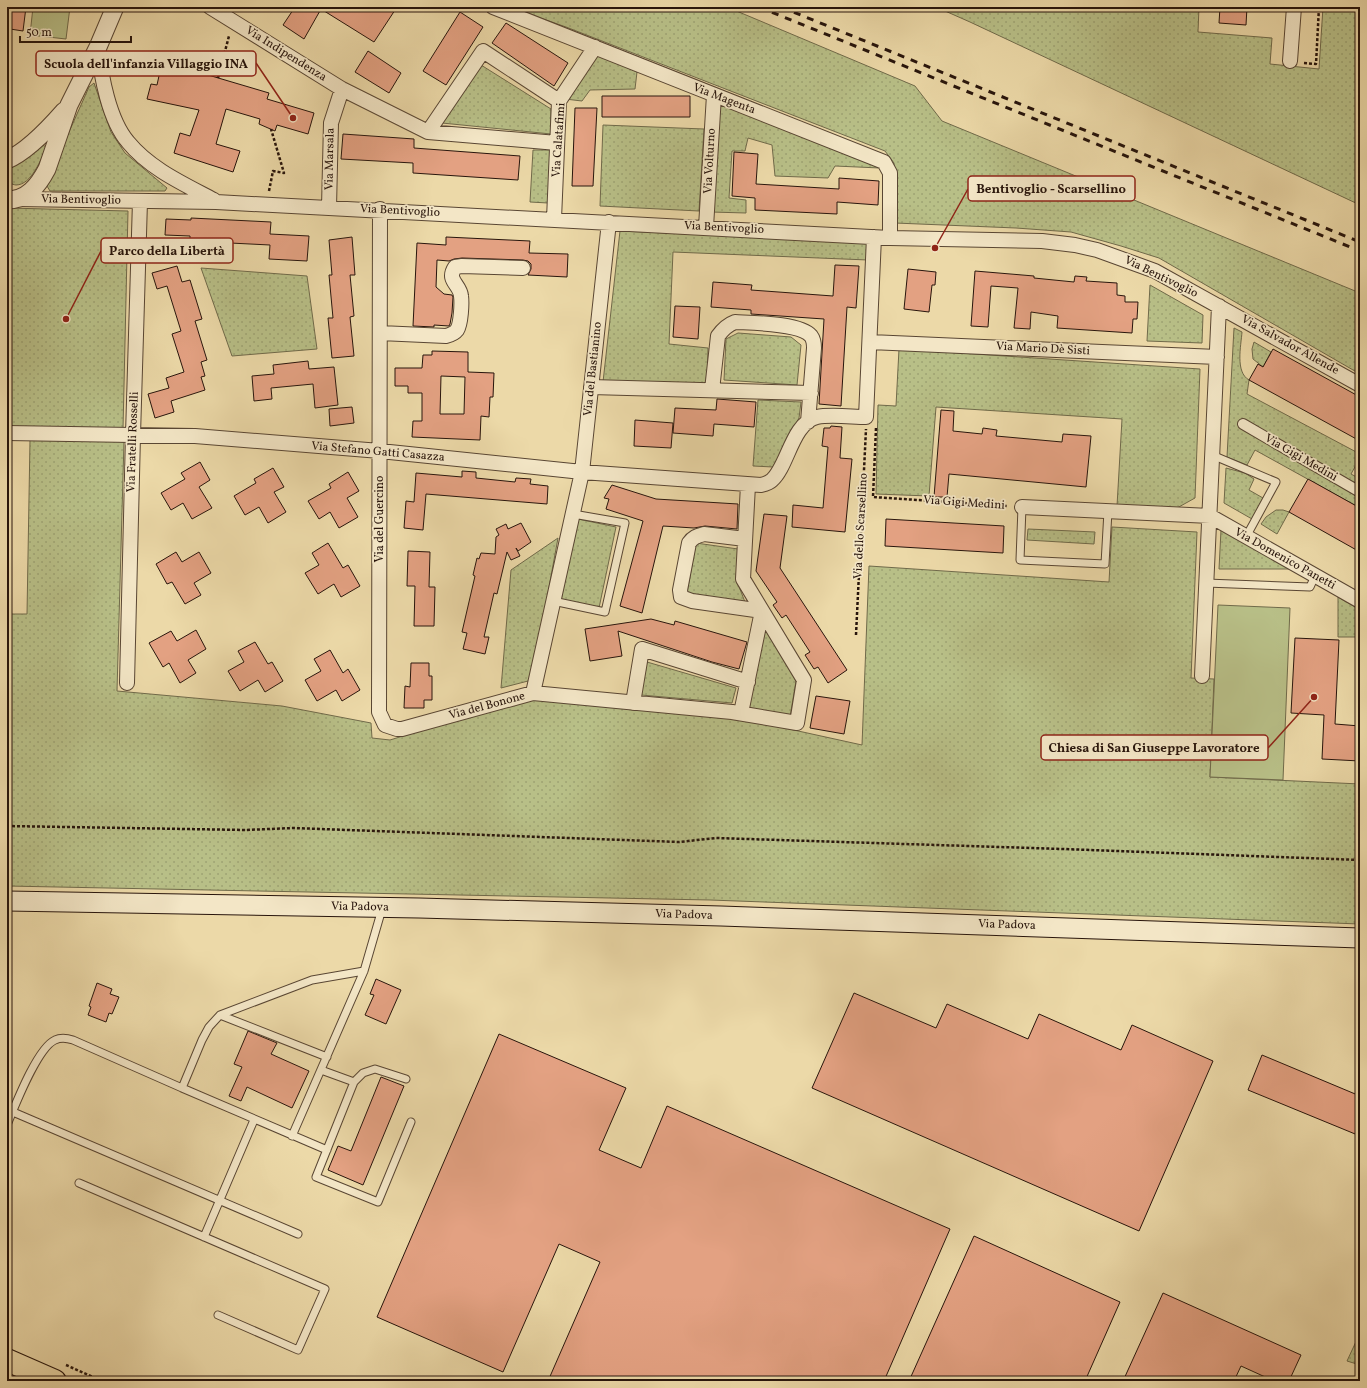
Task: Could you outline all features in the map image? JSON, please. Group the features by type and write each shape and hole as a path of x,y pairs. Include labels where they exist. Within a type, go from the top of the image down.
{"main road":[{"name":"Via Padova","path":"7,901 382,907 985,924 1360,938"},
{"path":"7,1360 59,1373"}],"street":[{"path":"7,160 19,153 42,135 69,105 98,47 115,7"},
{"name":"Via Indipendenza","path":"210,7 342,89 428,132"},
{"name":"Via Magenta","path":"493,7 884,162 890,173 890,238"},
{"path":"1290,61 1294,7"},
{"name":"Via Bentivoglio","path":"98,47 100,66 109,103 127,142 161,171 216,202"},
{"name":"Via Calatafimi","path":"554,219 559,102 596,47"},
{"path":"557,143 428,132 483,51 559,102"},
{"name":"Via Marsala","path":"329,207 330,123 342,89"},
{"name":"Via Volturno","path":"706,228 714,95"},
{"name":"Via Bentivoglio","path":"12,200 25,196 43,176 47,169 69,105"},
{"name":"Via Bentivoglio","path":"12,200 267,204 890,238 1042,241 1075,245 1097,250 1137,264 1155,271 1219,306"},
{"name":"Via Fratelli Rosselli","path":"127,684 140,201"},
{"name":"Via del Guercino","path":"380,210 379,712 385,725 389,727 397,729 413,726"},
{"name":"Via del Bastianino","path":"534,693 582,472 609,222"},
{"path":"741,714 762,612 743,579 748,484 767,484 772,480 779,470 794,438 808,422 817,417 824,416 866,417 874,237"},
{"path":"380,333 446,336 452,334 457,330 460,322 462,294 452,277 455,267 522,268"},
{"path":"1202,676 1219,306"},
{"name":"Via Salvador Allende","path":"1219,306 1360,385"},
{"path":"712,390 718,336 728,325 735,322 789,326 799,329 812,336 814,342 808,422"},
{"name":"Via Mario Dè Sisti","path":"870,342 1217,357"},
{"path":"591,387 811,393"},
{"name":"Via Gigi Medini","path":"1243,424 1360,492"},
{"name":"Via Stefano Gatti Casazza","path":"7,433 195,436 380,451 582,472 748,484"},
{"name":"Via Gigi Medini","path":"1022,507 1210,516"},
{"name":"Via Domenico Panetti","path":"1210,516 1360,601"},
{"path":"745,539 704,534 692,539 689,543 680,590 681,597 692,601 762,612"},
{"name":"Via del Bonone","path":"413,726 534,693 741,714 797,723 804,680 762,612"},
{"path":"633,702 642,649 748,682"}],"lane":[{"path":"1212,454 1276,482 1246,537"},
{"path":"1022,507 1020,560 1105,564 1108,511"},
{"path":"554,601 605,612 625,523 573,514"},
{"path":"1206,583 1310,587 1315,576"},
{"path":"292,1136 364,971 382,907"},
{"path":"182,1088 202,1040 220,1015 312,980 364,971"},
{"path":"220,1015 326,1057"},
{"path":"7,1125 35,1064 45,1048 55,1040 64,1038 73,1040 254,1120 327,1150"},
{"path":"406,1079 375,1069 363,1072 354,1082 316,1177 378,1202 411,1122"},
{"path":"321,1070 354,1082"},
{"path":"13,1112 298,1234"},
{"path":"204,1237 254,1120"},
{"path":"78,1183 325,1289 298,1350 218,1315"}],"path":[{"path":"1290,61 1316,64 1320,7"},
{"path":"218,78 233,21"},
{"path":"267,204 273,171 284,173 271,129"},
{"name":"Via dello Scarsellino","path":"856,635 866,417"},
{"name":"Via Gigi Medini","path":"876,427 873,497 1022,507"},
{"path":"7,826 246,830 293,828 679,842 716,838 1360,860"},
{"path":"59,1373 102,1381"}],"green space":[{"path":"33,7 70,7 66,39 30,35"},
{"path":"509,7 727,7 915,86 942,121 1360,293 1360,374 1159,258 1071,232 895,223 894,163 885,151 566,27"},
{"path":"936,7 1199,7 1198,32 1272,38 1270,64 1319,69 1323,7 1360,7 1360,205 970,22"},
{"path":"596,53 637,72 635,89 590,90 582,101 565,99"},
{"path":"481,65 551,109 551,134 442,123"},
{"path":"94,83 111,132 125,153 167,188 165,191 50,191 47,186 49,177 89,87"},
{"path":"719,103 872,162 880,168 835,166 828,178 775,176 772,145 748,138 745,151 732,151 729,198 746,200 746,213 711,212"},
{"path":"603,125 704,129 699,211 600,206"},
{"path":"42,145 47,147 39,164 27,181 22,184 15,185 7,182 7,170"},
{"path":"533,150 550,150 548,203 530,202"},
{"path":"7,208 128,211 123,429 7,427"},
{"path":"620,231 869,242 868,260 673,252 669,344 708,348 707,385 603,382"},
{"path":"201,268 307,276 317,349 232,356"},
{"path":"1150,285 1203,315 1202,343 1147,341"},
{"path":"1234,328 1242,332 1240,365 1245,376 1249,380 1247,394 1360,454 1360,458 1351,474 1360,479 1360,508 1255,450 1247,465 1227,457"},
{"path":"738,333 791,337 801,345 797,385 724,380 726,339"},
{"path":"1254,342 1271,352 1263,367 1253,359 1252,349"},
{"path":"899,349 1200,369 1195,498 1177,508 1117,506 1122,419 936,407 929,496 876,494 878,405 896,406"},
{"path":"758,400 801,402 799,418 773,467 753,466"},
{"path":"30,440 124,441 117,691 282,706 371,723 372,738 390,740 532,696 739,718 862,745 869,566 1109,582 1112,527 1197,532 1191,678 1214,679 1210,777 1360,784 1360,924 710,900 7,886 7,614 27,614"},
{"path":"1226,468 1245,473 1254,479 1249,490 1263,498 1252,519 1224,503"},
{"path":"1276,510 1289,512 1277,534 1261,524 1266,517"},
{"path":"578,519 616,527 599,608 561,600"},
{"path":"1028,529 1095,532 1094,544 1027,540"},
{"path":"1221,530 1291,569 1219,569"},
{"path":"558,538 532,680 501,688 511,570"},
{"path":"696,543 738,549 736,579 745,602 687,593"},
{"path":"1338,597 1360,610 1360,637 1338,637"},
{"path":"1218,605 1290,608 1283,780 1210,777"},
{"path":"766,626 796,681 790,717 747,710"},
{"path":"647,662 736,688 732,703 641,695"},
{"path":"1360,1333 1360,1365 1347,1361"}],"building":[{"path":"7,7 26,7 23,31 10,29 7,21"},
{"path":"295,7 397,7 374,42 321,9 304,39 283,25"},
{"path":"1220,7 1247,7 1246,25 1219,23"},
{"path":"460,12 483,27 446,85 423,71"},
{"path":"506,23 568,63 554,86 492,43"},
{"path":"368,51 401,73 389,93 355,72"},
{"path":"162,62 174,65 173,70 198,75 198,72 269,93 267,99 314,113 308,134 277,125 275,131 259,124 260,119 226,109 216,144 240,151 233,172 174,153 180,133 190,136 199,110 147,99 151,84 157,85"},
{"path":"602,96 690,96 690,117 602,117"},
{"path":"575,108 597,108 593,186 572,186"},
{"path":"343,134 414,139 414,148 520,156 518,180 413,173 413,163 341,159"},
{"path":"734,152 758,154 756,184 839,189 839,178 879,181 878,205 837,202 837,214 755,210 755,198 732,196"},
{"path":"191,218 271,222 270,234 309,236 307,261 269,259 270,245 190,241 190,236 165,235 166,219 191,220"},
{"path":"352,237 355,275 350,275 354,316 350,317 354,356 332,358 328,318 333,318 329,275 332,275 329,240"},
{"path":"446,237 530,241 529,253 568,254 567,277 528,275 531,269 531,264 528,261 523,260 462,258 449,261 437,260 436,287 444,294 452,295 453,297 450,324 449,326 434,325 434,327 413,326 417,243 446,245"},
{"path":"835,265 859,266 856,308 847,307 841,406 819,404 824,319 751,314 751,310 711,307 713,282 752,285 751,290 833,296"},
{"path":"177,266 182,282 190,280 202,319 195,321 207,360 201,362 205,376 201,377 205,390 171,401 174,412 155,418 148,394 169,388 166,378 184,372 172,334 181,331 167,286 157,289 152,273"},
{"path":"908,269 936,272 935,285 932,285 929,312 904,309"},
{"path":"975,271 1034,276 1034,278 1074,282 1075,276 1087,277 1086,281 1117,283 1117,295 1125,296 1125,302 1138,302 1137,319 1133,319 1132,333 1057,328 1058,316 1031,312 1030,329 1014,328 1018,288 991,286 988,327 971,326"},
{"path":"675,306 700,307 698,339 673,337"},
{"path":"1273,349 1360,397 1360,441 1249,380 1258,364 1263,367"},
{"path":"432,351 468,352 468,372 494,373 493,397 490,397 489,417 481,416 480,440 412,437 413,421 422,421 422,393 408,393 408,386 395,386 395,368 422,368 423,355 432,355","holes":["441,376 465,377 464,414 440,414"]},
{"path":"308,361 309,369 334,367 338,405 315,408 313,384 271,388 272,399 254,401 252,376 274,374 273,365"},
{"path":"717,399 756,402 754,427 714,424 713,436 673,433 675,408 716,410"},
{"path":"352,407 354,423 330,426 329,409"},
{"path":"941,410 954,411 953,431 982,434 983,428 997,430 996,436 1062,442 1063,434 1091,436 1086,487 949,474 947,497 934,497"},
{"path":"635,420 673,423 671,448 634,446"},
{"path":"831,426 842,427 840,458 852,459 845,532 792,527 793,505 823,508 828,447 822,446 824,428 830,428"},
{"path":"200,462 210,480 199,487 212,508 192,519 183,503 171,510 161,493 185,479 181,473"},
{"path":"273,468 284,487 274,492 286,512 268,523 259,507 245,515 234,496 256,483 254,479"},
{"path":"462,471 476,472 476,478 515,482 516,478 531,479 530,484 548,486 547,504 426,494 423,530 404,528 406,501 414,502 416,473 462,477"},
{"path":"348,472 359,491 347,498 358,517 339,528 330,512 319,519 308,501 331,488 329,484"},
{"path":"1308,479 1360,508 1360,552 1289,512"},
{"path":"612,485 656,499 738,504 737,529 705,526 694,528 663,526 642,613 620,606 643,521 606,509 609,499 604,498"},
{"path":"764,514 787,516 780,568 847,670 828,683 818,667 814,669 805,655 810,652 786,615 782,618 773,605 777,602 756,571"},
{"path":"886,519 1004,526 1003,553 885,546"},
{"path":"521,523 531,542 518,551 516,548 520,556 511,560 507,552 497,594 494,593 484,637 489,637 485,654 463,649 467,633 462,632 475,576 473,575 477,558 479,559 481,553 495,554 496,537 499,535 496,529 506,524 508,529"},
{"path":"328,543 343,568 348,565 360,586 341,597 334,584 318,594 305,573 319,565 312,553"},
{"path":"408,551 430,552 429,587 435,587 434,626 414,626 415,586 407,586"},
{"path":"176,552 182,562 199,552 211,573 194,583 201,595 185,604 172,582 167,584 156,564"},
{"path":"651,619 674,625 675,621 747,642 739,669 712,662 618,631 622,656 590,661 585,629"},
{"path":"196,630 206,649 188,660 196,673 180,683 169,663 163,667 149,643 171,631 177,641"},
{"path":"1295,638 1339,640 1335,724 1360,726 1360,761 1322,759 1324,715 1291,713"},
{"path":"255,642 268,664 272,662 283,681 265,692 258,680 240,691 228,671 244,662 238,651"},
{"path":"330,650 343,673 348,669 360,690 342,701 336,690 317,701 305,680 321,671 314,659"},
{"path":"411,663 429,663 429,676 432,676 432,700 424,700 424,708 404,708 405,686 410,687"},
{"path":"816,696 850,701 844,734 810,728"},
{"path":"376,979 401,990 386,1024 365,1015 374,995 370,994"},
{"path":"97,983 112,989 110,994 119,997 112,1014 109,1013 106,1022 88,1015 91,1007 89,1006"},
{"path":"854,993 936,1028 947,1004 1028,1039 1039,1014 1121,1050 1132,1025 1213,1061 1139,1231 812,1088"},
{"path":"248,1031 277,1043 271,1054 309,1071 292,1108 247,1087 241,1101 229,1096 242,1067 234,1064"},
{"path":"499,1034 626,1088 599,1150 641,1168 667,1106 950,1229 884,1381 548,1381 600,1262 559,1244 503,1372 377,1317"},
{"path":"1262,1055 1360,1096 1360,1136 1248,1090"},
{"path":"381,1077 404,1086 363,1185 328,1170 338,1146 351,1151"},
{"path":"974,1236 1120,1302 1085,1381 909,1381"},
{"path":"1163,1293 1301,1355 1289,1381 1274,1381 1241,1366 1234,1381 1123,1381"}],"railway":[{"path":"759,7 1360,251"},
{"path":"781,7 1360,242"}],"place":[{"name":"Scuola dell'infanzia Villaggio INA","path":"293,118"},
{"name":"Bentivoglio - Scarsellino","path":"935,248"},
{"name":"Parco della Libertà","path":"66,319"},
{"name":"Chiesa di San Giuseppe Lavoratore","path":"1314,697"}]}
